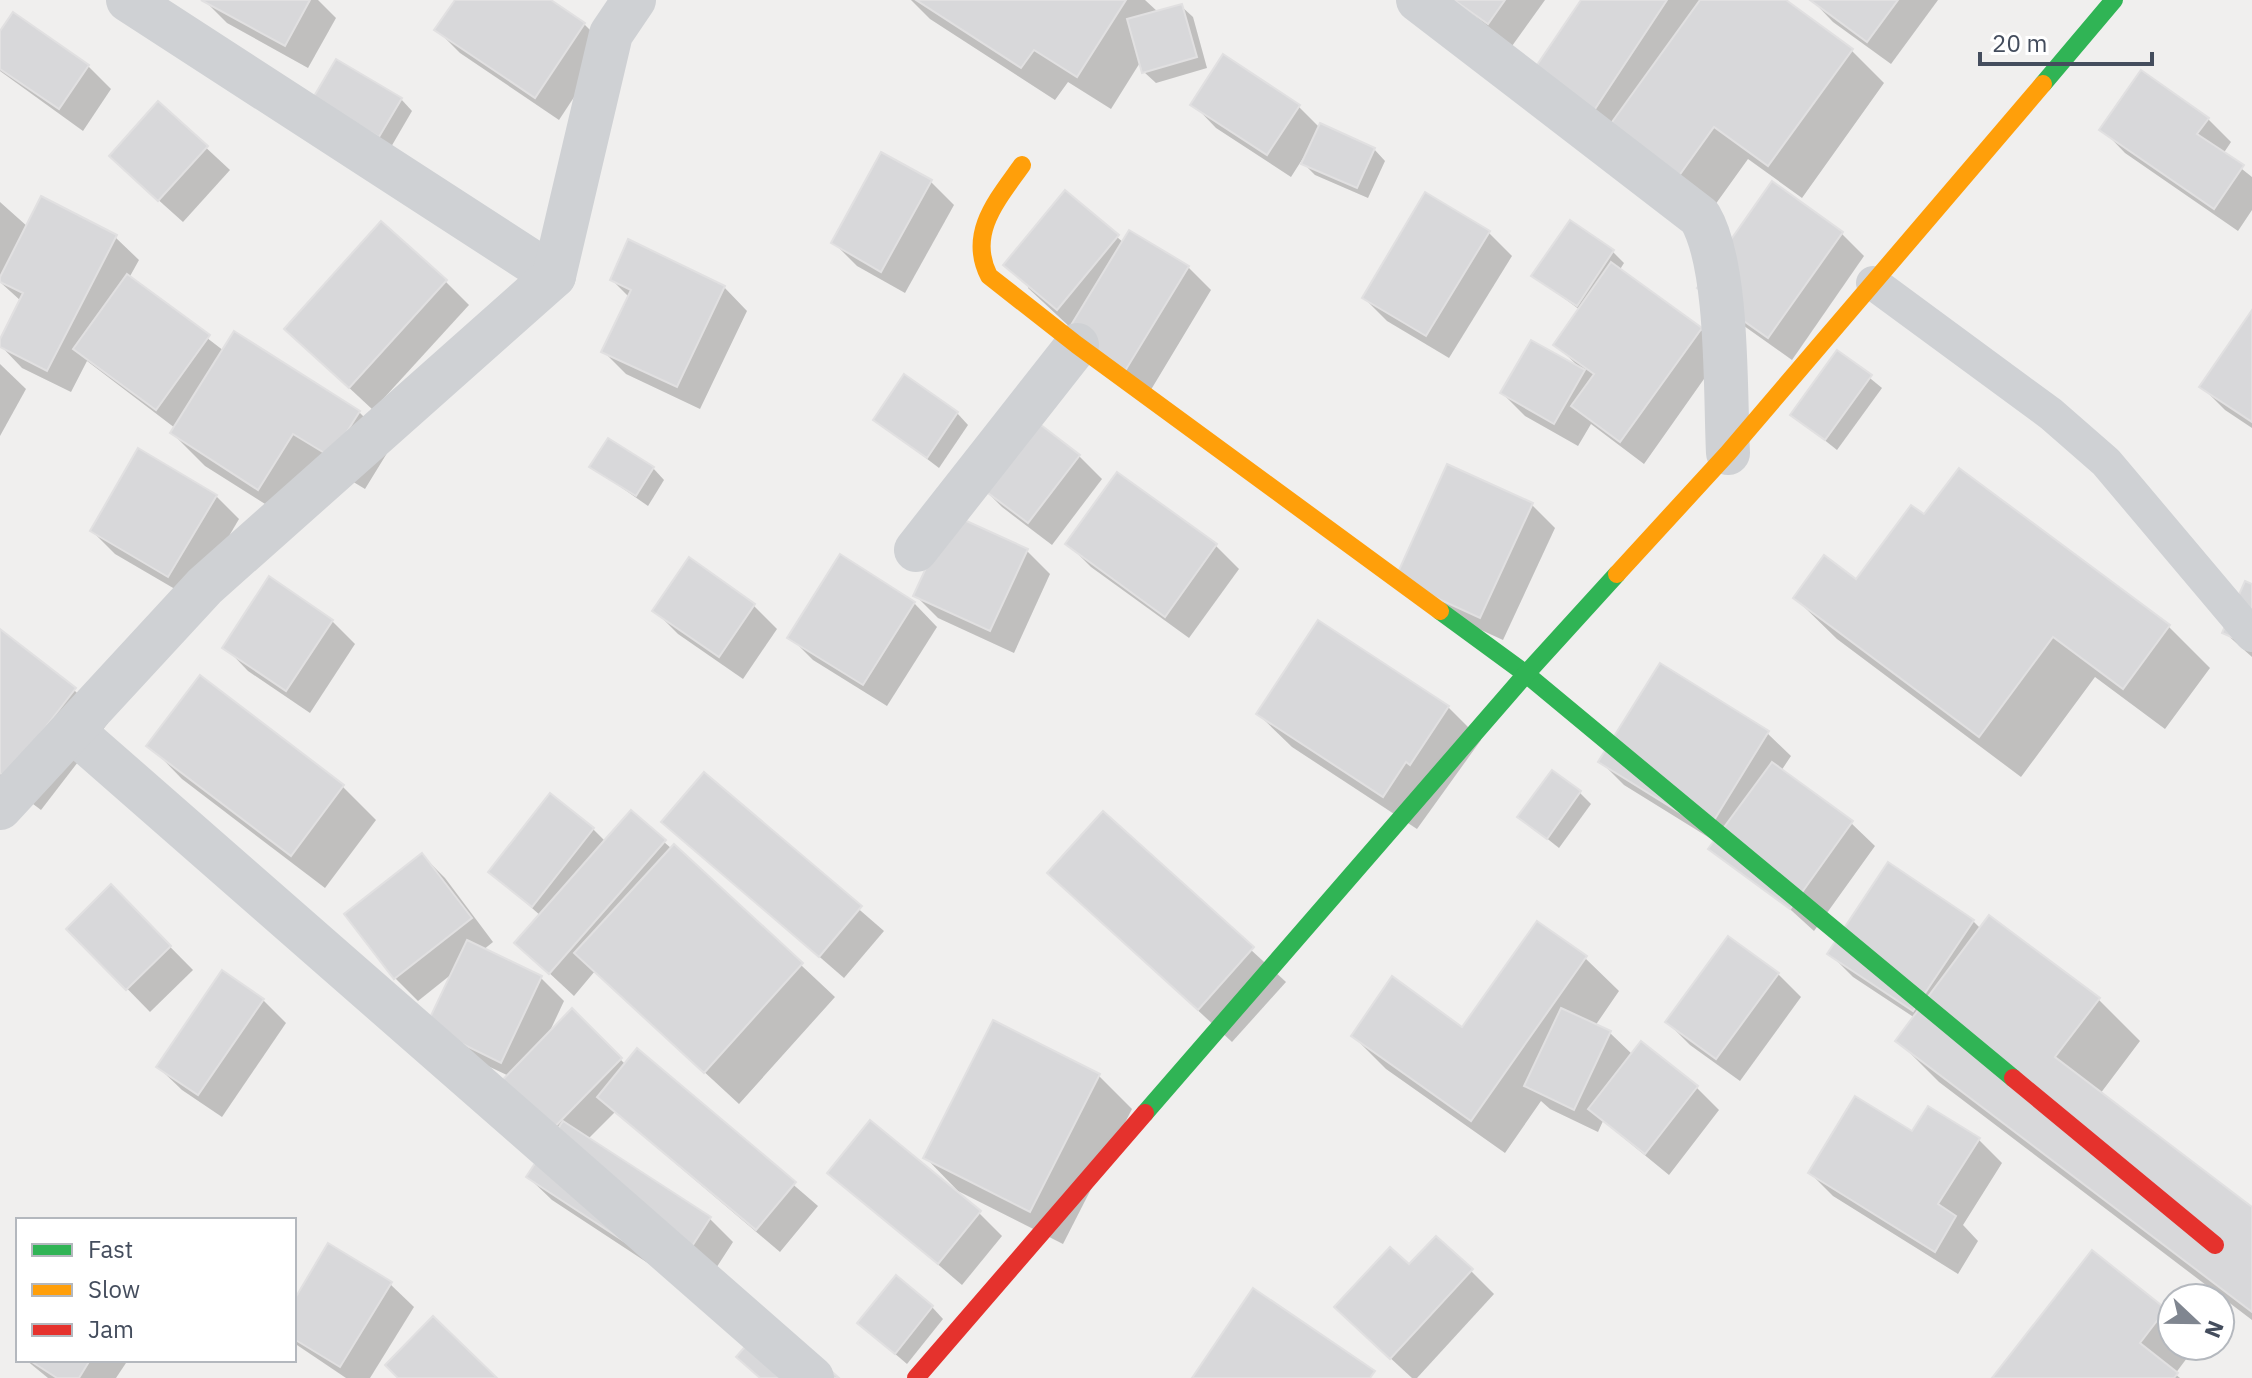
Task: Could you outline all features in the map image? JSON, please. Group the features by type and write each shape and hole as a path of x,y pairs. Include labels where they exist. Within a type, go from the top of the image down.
{"street":[{"path":"128,0 554,276"},
{"path":"0,808 205,586 554,276 611,34 634,0"},
{"path":"1418,0 1700,217 1710,235 1719,278 1728,453"},
{"path":"916,1378 1526,674 1728,453 2114,0"},
{"path":"1022,165 987,220 978,242 978,262 989,276 1077,345 1526,674 2215,1245"},
{"path":"916,550 1077,345"},
{"path":"73,731 812,1378"}],"lane":[{"path":"1873,283 2051,414 2106,462 2252,635"}],"building":[{"path":"201,0 310,0 285,46"},
{"path":"455,0 551,0 585,23 535,98 434,30"},
{"path":"916,0 1126,0 1077,77 1034,50 1021,68"},
{"path":"1454,0 1505,0 1488,24"},
{"path":"1581,0 1667,0 1593,112 1533,71"},
{"path":"1700,0 1786,0 1853,49 1768,166 1714,127 1663,198 1594,147"},
{"path":"1810,0 1898,0 1867,42"},
{"path":"1182,4 1197,57 1142,73 1127,19"},
{"path":"13,12 89,65 59,109 0,69 0,31"},
{"path":"1223,54 1300,105 1267,155 1190,105"},
{"path":"336,59 402,98 379,137 313,98"},
{"path":"2141,70 2209,118 2197,134 2244,165 2214,209 2099,130"},
{"path":"158,101 208,146 158,201 109,156"},
{"path":"1320,123 1375,148 1357,188 1301,164"},
{"path":"881,152 932,180 881,272 831,243"},
{"path":"1772,181 1843,232 1768,338 1697,288"},
{"path":"1065,190 1119,235 1057,310 1003,265"},
{"path":"1425,192 1490,231 1426,336 1362,298"},
{"path":"41,196 117,235 47,371 0,347 0,339 23,293 0,282 0,277"},
{"path":"1570,220 1614,250 1577,306 1531,276"},
{"path":"381,221 447,280 349,388 284,329"},
{"path":"1129,230 1189,266 1122,376 1062,340"},
{"path":"628,239 725,286 677,387 601,352 631,290 610,280"},
{"path":"1611,262 1702,328 1620,442 1571,406 1594,374 1553,345"},
{"path":"127,274 210,335 156,410 73,349"},
{"path":"2252,310 2252,422 2199,387"},
{"path":"234,331 360,411 331,457 293,434 258,490 170,433"},
{"path":"1531,340 1585,370 1554,424 1500,393"},
{"path":"1837,350 1872,375 1825,440 1790,415"},
{"path":"904,374 958,412 927,458 873,420"},
{"path":"1028,415 1080,455 1028,523 976,484"},
{"path":"608,438 654,467 636,496 589,467"},
{"path":"138,448 217,495 168,577 90,531"},
{"path":"1447,464 1533,503 1480,618 1395,579"},
{"path":"1959,468 2170,625 2123,689 2053,637 1979,737 1793,598 1824,555 1856,579 1911,505 1924,514"},
{"path":"1117,472 1217,544 1165,617 1065,544"},
{"path":"951,514 1028,549 990,631 913,596"},
{"path":"840,554 915,602 863,685 787,638"},
{"path":"689,557 755,604 719,657 652,611"},
{"path":"269,576 333,620 286,691 222,648"},
{"path":"2245,581 2252,584 2252,646 2222,633"},
{"path":"1318,620 1449,706 1410,765 1406,762 1383,797 1256,714"},
{"path":"0,629 76,688 6,778 0,773"},
{"path":"1660,663 1769,731 1708,830 1598,762"},
{"path":"200,675 344,785 291,856 146,746"},
{"path":"1772,762 1853,821 1790,909 1708,849"},
{"path":"1552,770 1581,791 1547,839 1517,817"},
{"path":"704,772 862,906 819,957 661,822"},
{"path":"550,793 594,828 532,907 488,872"},
{"path":"631,810 666,840 549,974 514,943"},
{"path":"1103,811 1254,947 1198,1010 1047,873"},
{"path":"674,844 803,963 704,1073 574,953"},
{"path":"422,853 472,918 394,979 344,914"},
{"path":"1888,862 1974,920 1913,1011 1827,954"},
{"path":"111,884 171,946 126,990 66,929"},
{"path":"1989,915 2100,998 2055,1057 2252,1207 2252,1312 2236,1300 2236,1282 2212,1282 1895,1041"},
{"path":"1537,921 1587,956 1471,1121 1351,1036 1392,976 1462,1027"},
{"path":"1728,936 1779,973 1716,1059 1665,1022"},
{"path":"467,940 542,976 501,1063 426,1026"},
{"path":"222,970 264,999 198,1095 156,1067"},
{"path":"572,1008 622,1058 538,1144 488,1095"},
{"path":"1561,1008 1611,1031 1574,1110 1524,1086"},
{"path":"993,1020 1100,1074 1030,1212 923,1158"},
{"path":"1641,1041 1698,1086 1645,1154 1588,1109"},
{"path":"637,1048 796,1182 756,1230 597,1097"},
{"path":"1855,1096 1912,1131 1928,1106 1980,1138 1938,1204 1956,1216 1935,1252 1808,1173"},
{"path":"870,1120 981,1211 938,1264 827,1173"},
{"path":"563,1121 711,1217 674,1274 526,1177"},
{"path":"1436,1236 1473,1269 1390,1359 1334,1307 1390,1247 1409,1264"},
{"path":"328,1243 392,1282 340,1367 296,1340 296,1297"},
{"path":"2092,1250 2156,1301 2156,1322 2140,1343 2156,1356 2156,1362 2164,1362 2178,1373 2174,1378 1992,1378"},
{"path":"896,1275 933,1306 895,1354 857,1323"},
{"path":"1253,1288 1375,1371 1370,1378 1192,1378"},
{"path":"433,1316 497,1378 398,1378 385,1365"},
{"path":"771,1317 839,1378 760,1378 736,1357"},
{"path":"32,1362 89,1362 79,1378 57,1378"}],"traffic: fast":[{"path":"2043,84 2114,0"},
{"path":"1145,1113 1526,674 1617,574"},
{"path":"1440,611 1526,674 2013,1078"}],"traffic: slow":[{"path":"1617,574 1728,453 2043,84"},
{"path":"1022,165 995,204 983,231 983,260 989,276 1077,345 1440,611"}],"traffic: jam":[{"path":"2013,1078 2215,1245"},
{"path":"916,1378 1145,1113"}]}
